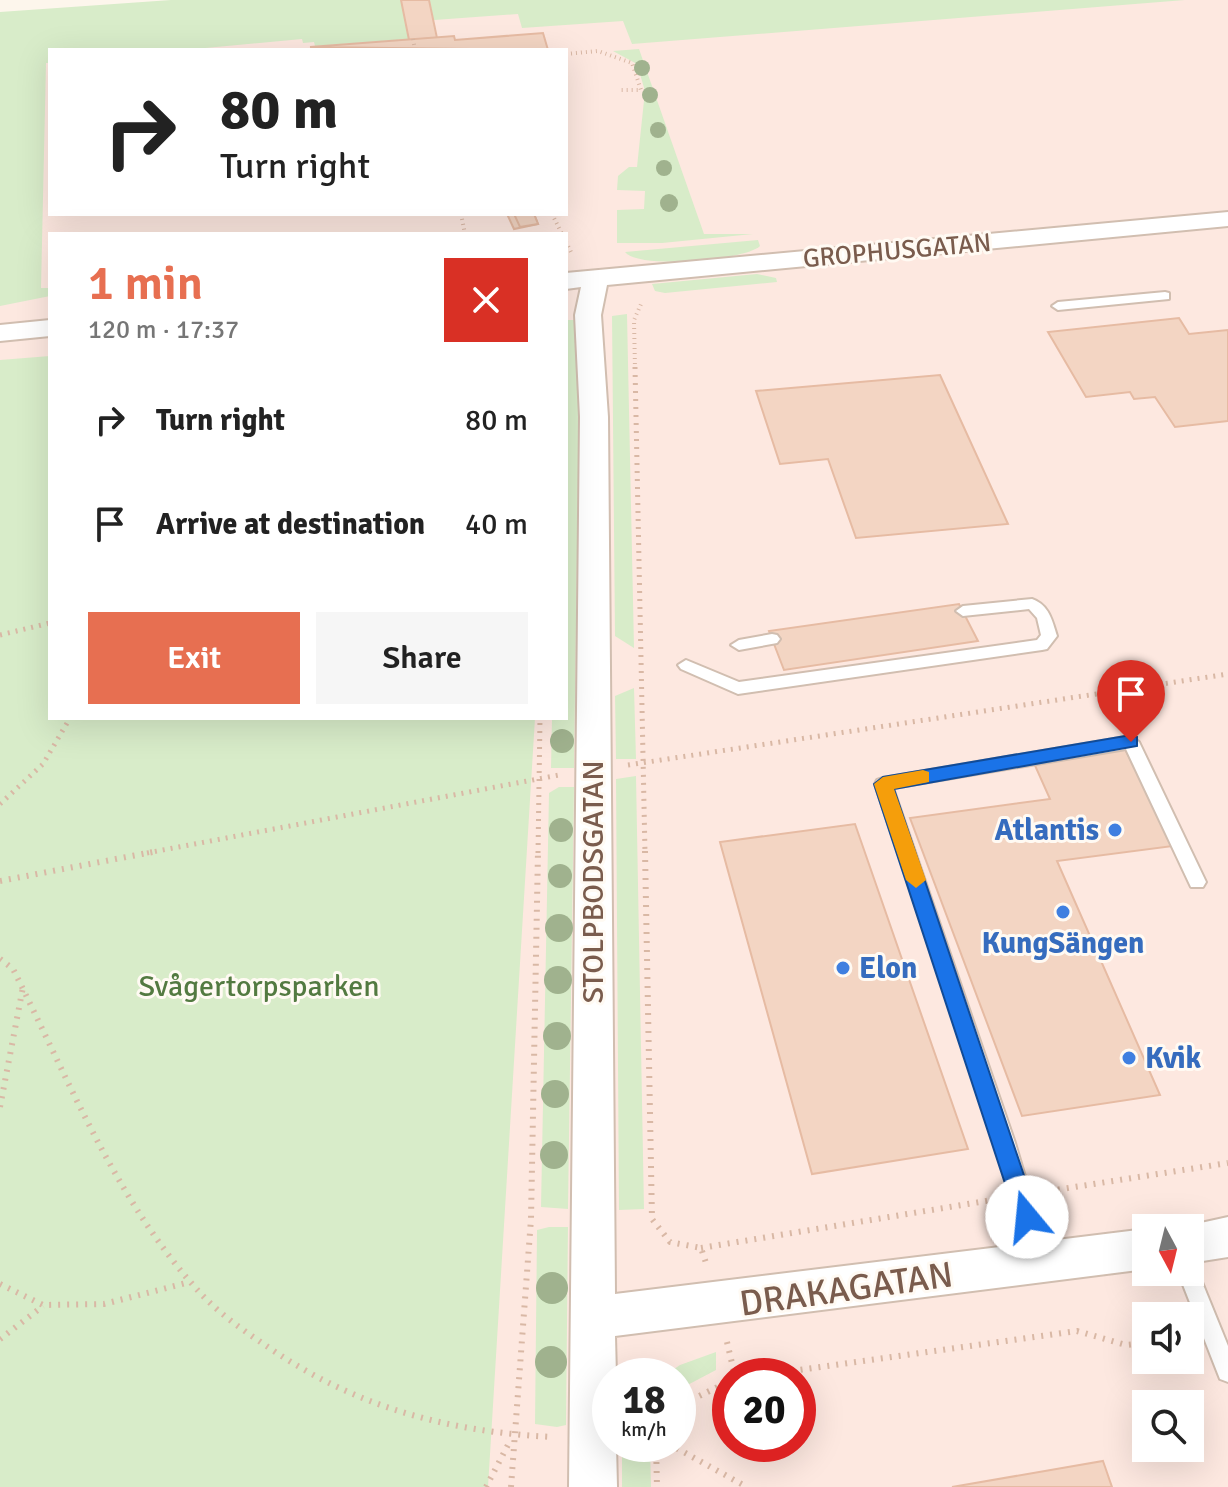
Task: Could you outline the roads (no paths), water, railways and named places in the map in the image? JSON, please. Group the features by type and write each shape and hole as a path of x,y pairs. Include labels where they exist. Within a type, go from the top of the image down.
{"street":[{"name":"GROPHUSGATAN","path":"581,280 1228,219"},
{"name":"STOLPBODSGATAN","path":"581,280 588,315 594,417 593,1487"},
{"path":"0,333 48,328"},
{"path":"1204,1241 1228,1237"},
{"name":"DRAKAGATAN","path":"593,1317 720,1306 1040,1260 1132,1250"}],"lane":[{"path":"1058,306 1165,296"},
{"path":"686,665 738,688 1042,645 1049,636 1044,616 1032,604 963,611"},
{"path":"739,645 772,639"},
{"path":"1040,1260 883,784 1131,742 1197,882"},
{"path":"1194,1286 1228,1372"}],"place":[{"name":"Atlantis","path":"1115,830"},
{"name":"KungSängen","path":"1063,912"},
{"name":"Elon","path":"843,968"},
{"name":"Kvik","path":"1129,1058"}],"park label":[{"name":"Svågertorpsparken","path":"259,986"}]}
